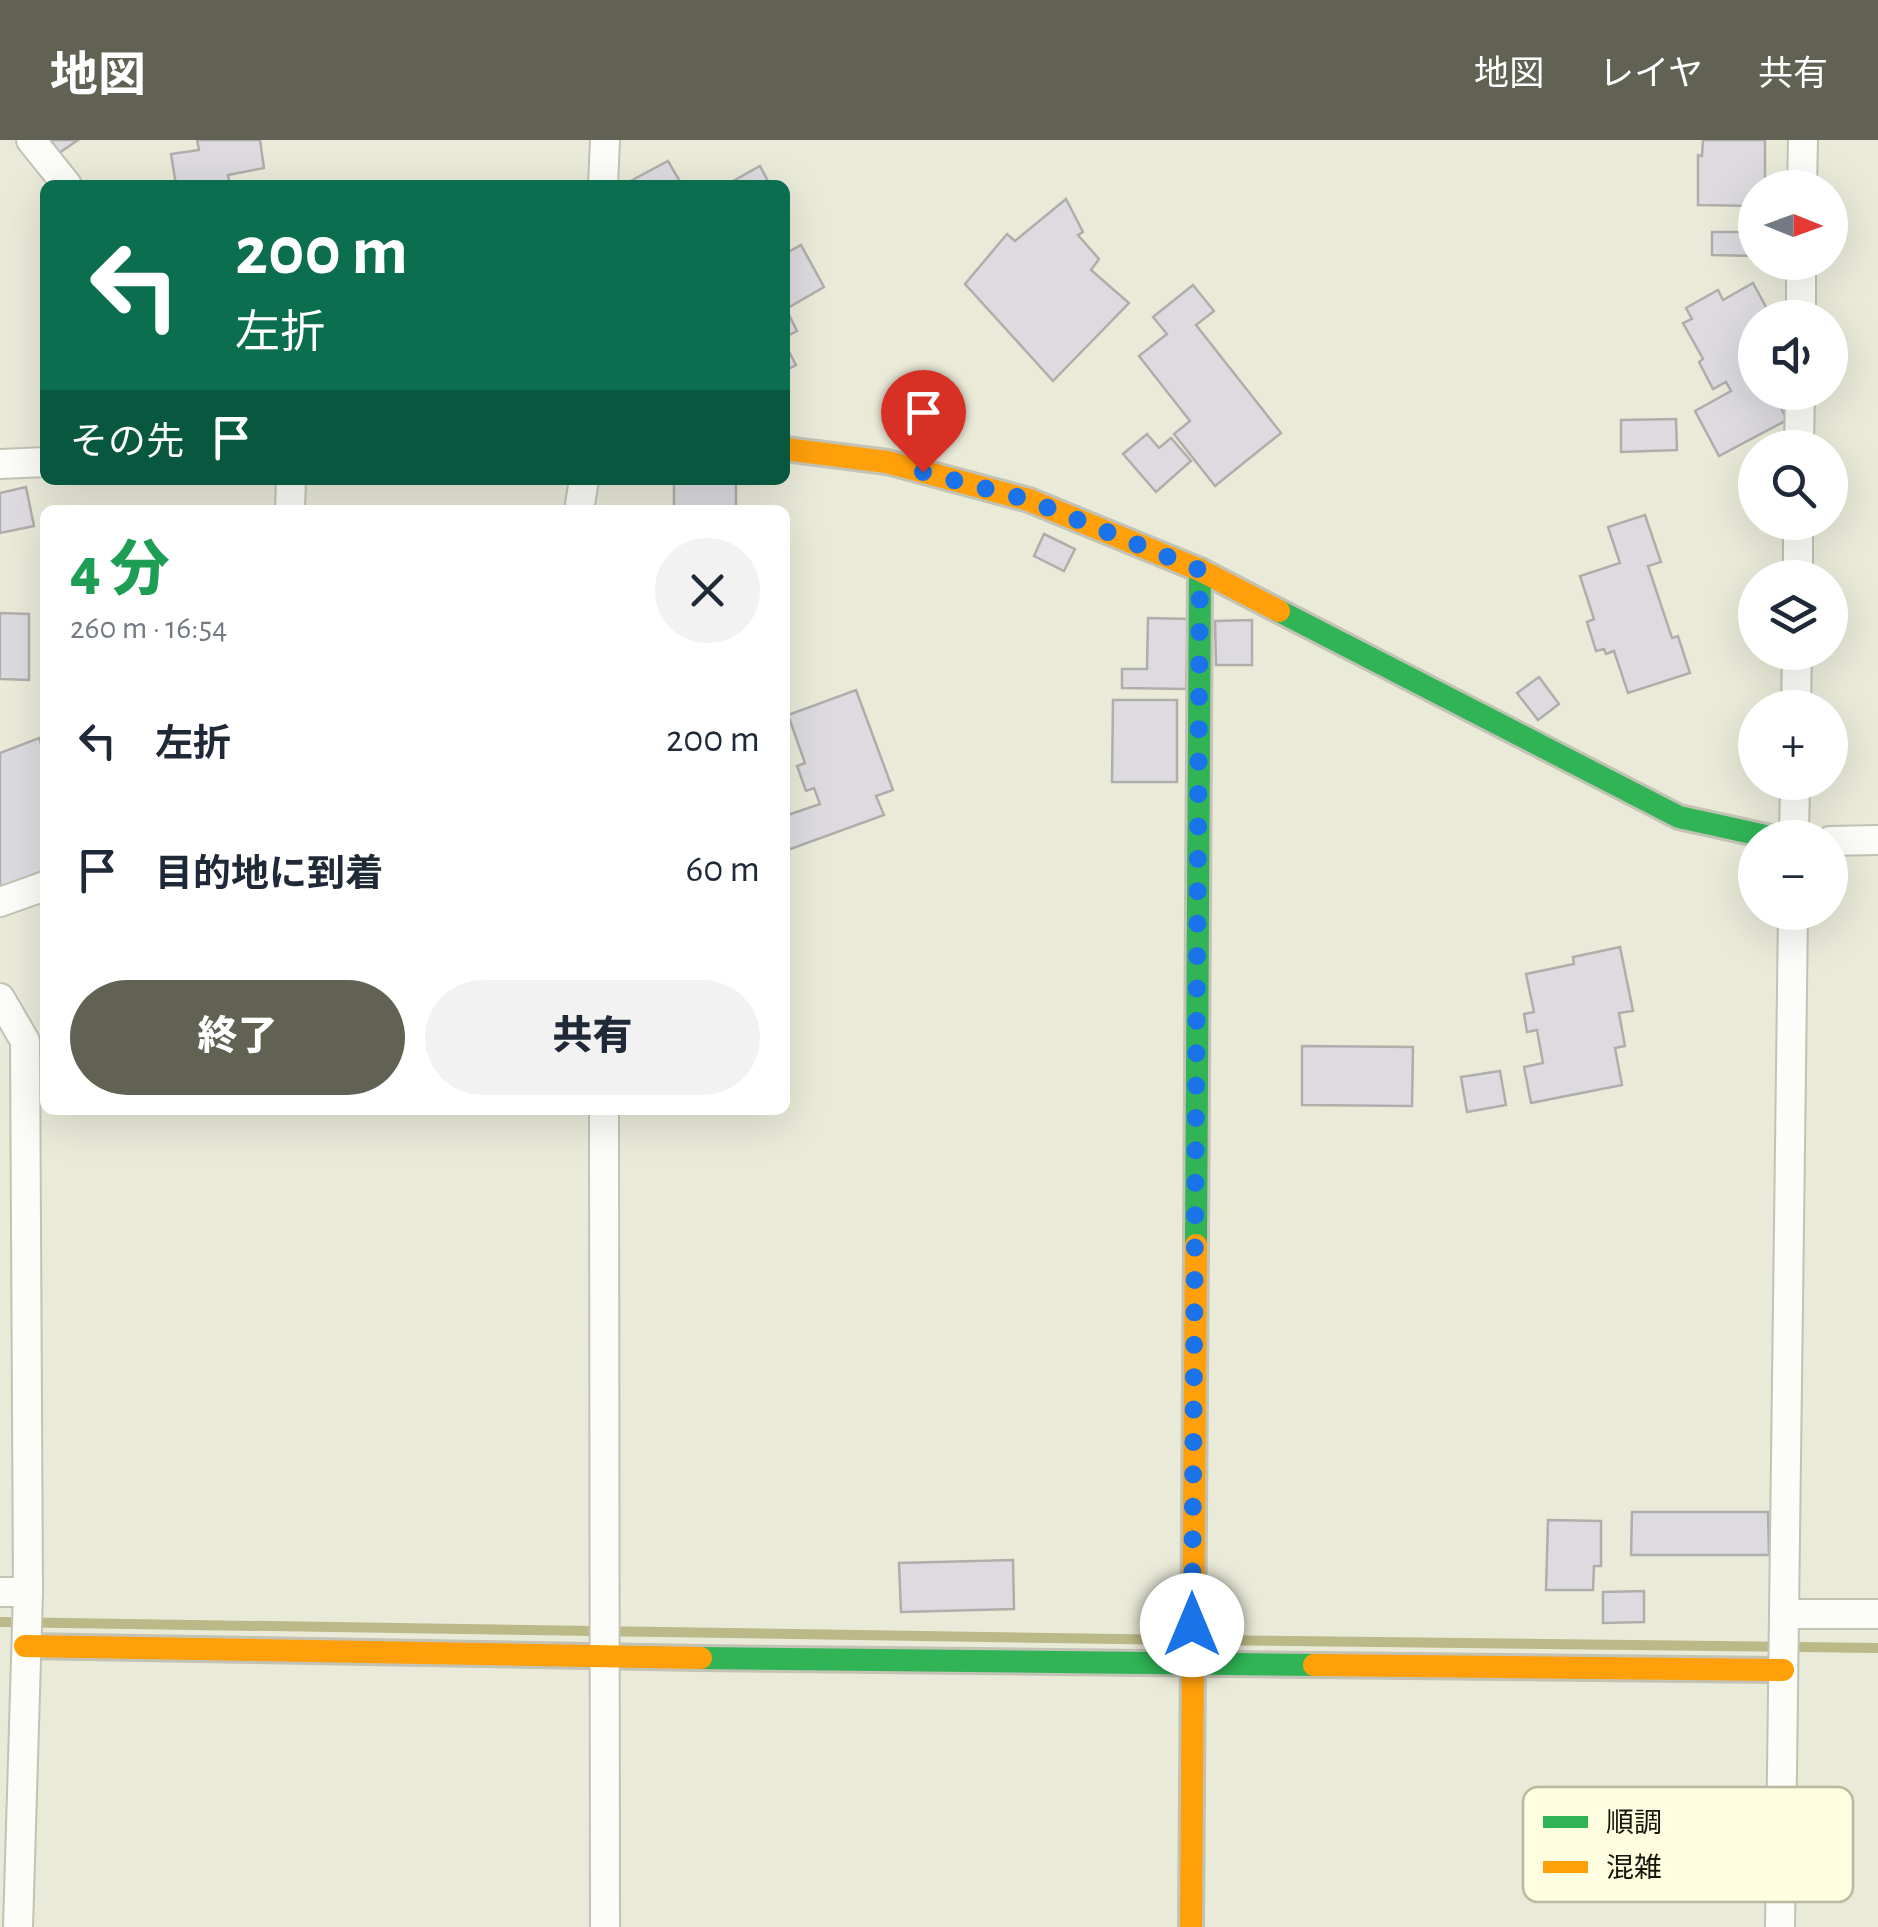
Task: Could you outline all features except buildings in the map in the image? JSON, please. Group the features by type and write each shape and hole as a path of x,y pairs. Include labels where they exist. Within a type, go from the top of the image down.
{"street":[{"path":"31,140 63,180"},
{"path":"603,180 606,140"},
{"path":"1802,170 1803,140"},
{"path":"790,450 887,462 1029,500 1200,570 1679,817 1738,830"},
{"path":"0,464 40,462"},
{"path":"1191,1927 1200,570"},
{"path":"1848,841 1878,840"},
{"path":"0,902 40,888"},
{"path":"1782,1787 1793,930"},
{"path":"0,998 12,1040 14,1592 25,1646 18,1927"},
{"path":"604,1115 605,1927"},
{"path":"1784,1614 1878,1614"},
{"path":"25,1646 605,1658 1783,1670"},
{"path":"1780,1902 1780,1927"}],"waterway":[{"path":"0,1622 1184,1640"},
{"path":"1201,1640 1878,1648"}],"traffic: fast":[{"path":"1196,1245 1200,570"},
{"path":"1279,611 1679,817 1738,830"},
{"path":"701,1658 1314,1665"}],"traffic: slow":[{"path":"790,450 887,462 1029,500 1200,570 1279,611"},
{"path":"1191,1927 1196,1245"},
{"path":"25,1646 701,1658"},
{"path":"1314,1665 1783,1670"}],"route":[{"path":"923,472 1029,500 1200,570 1192,1625"}]}
